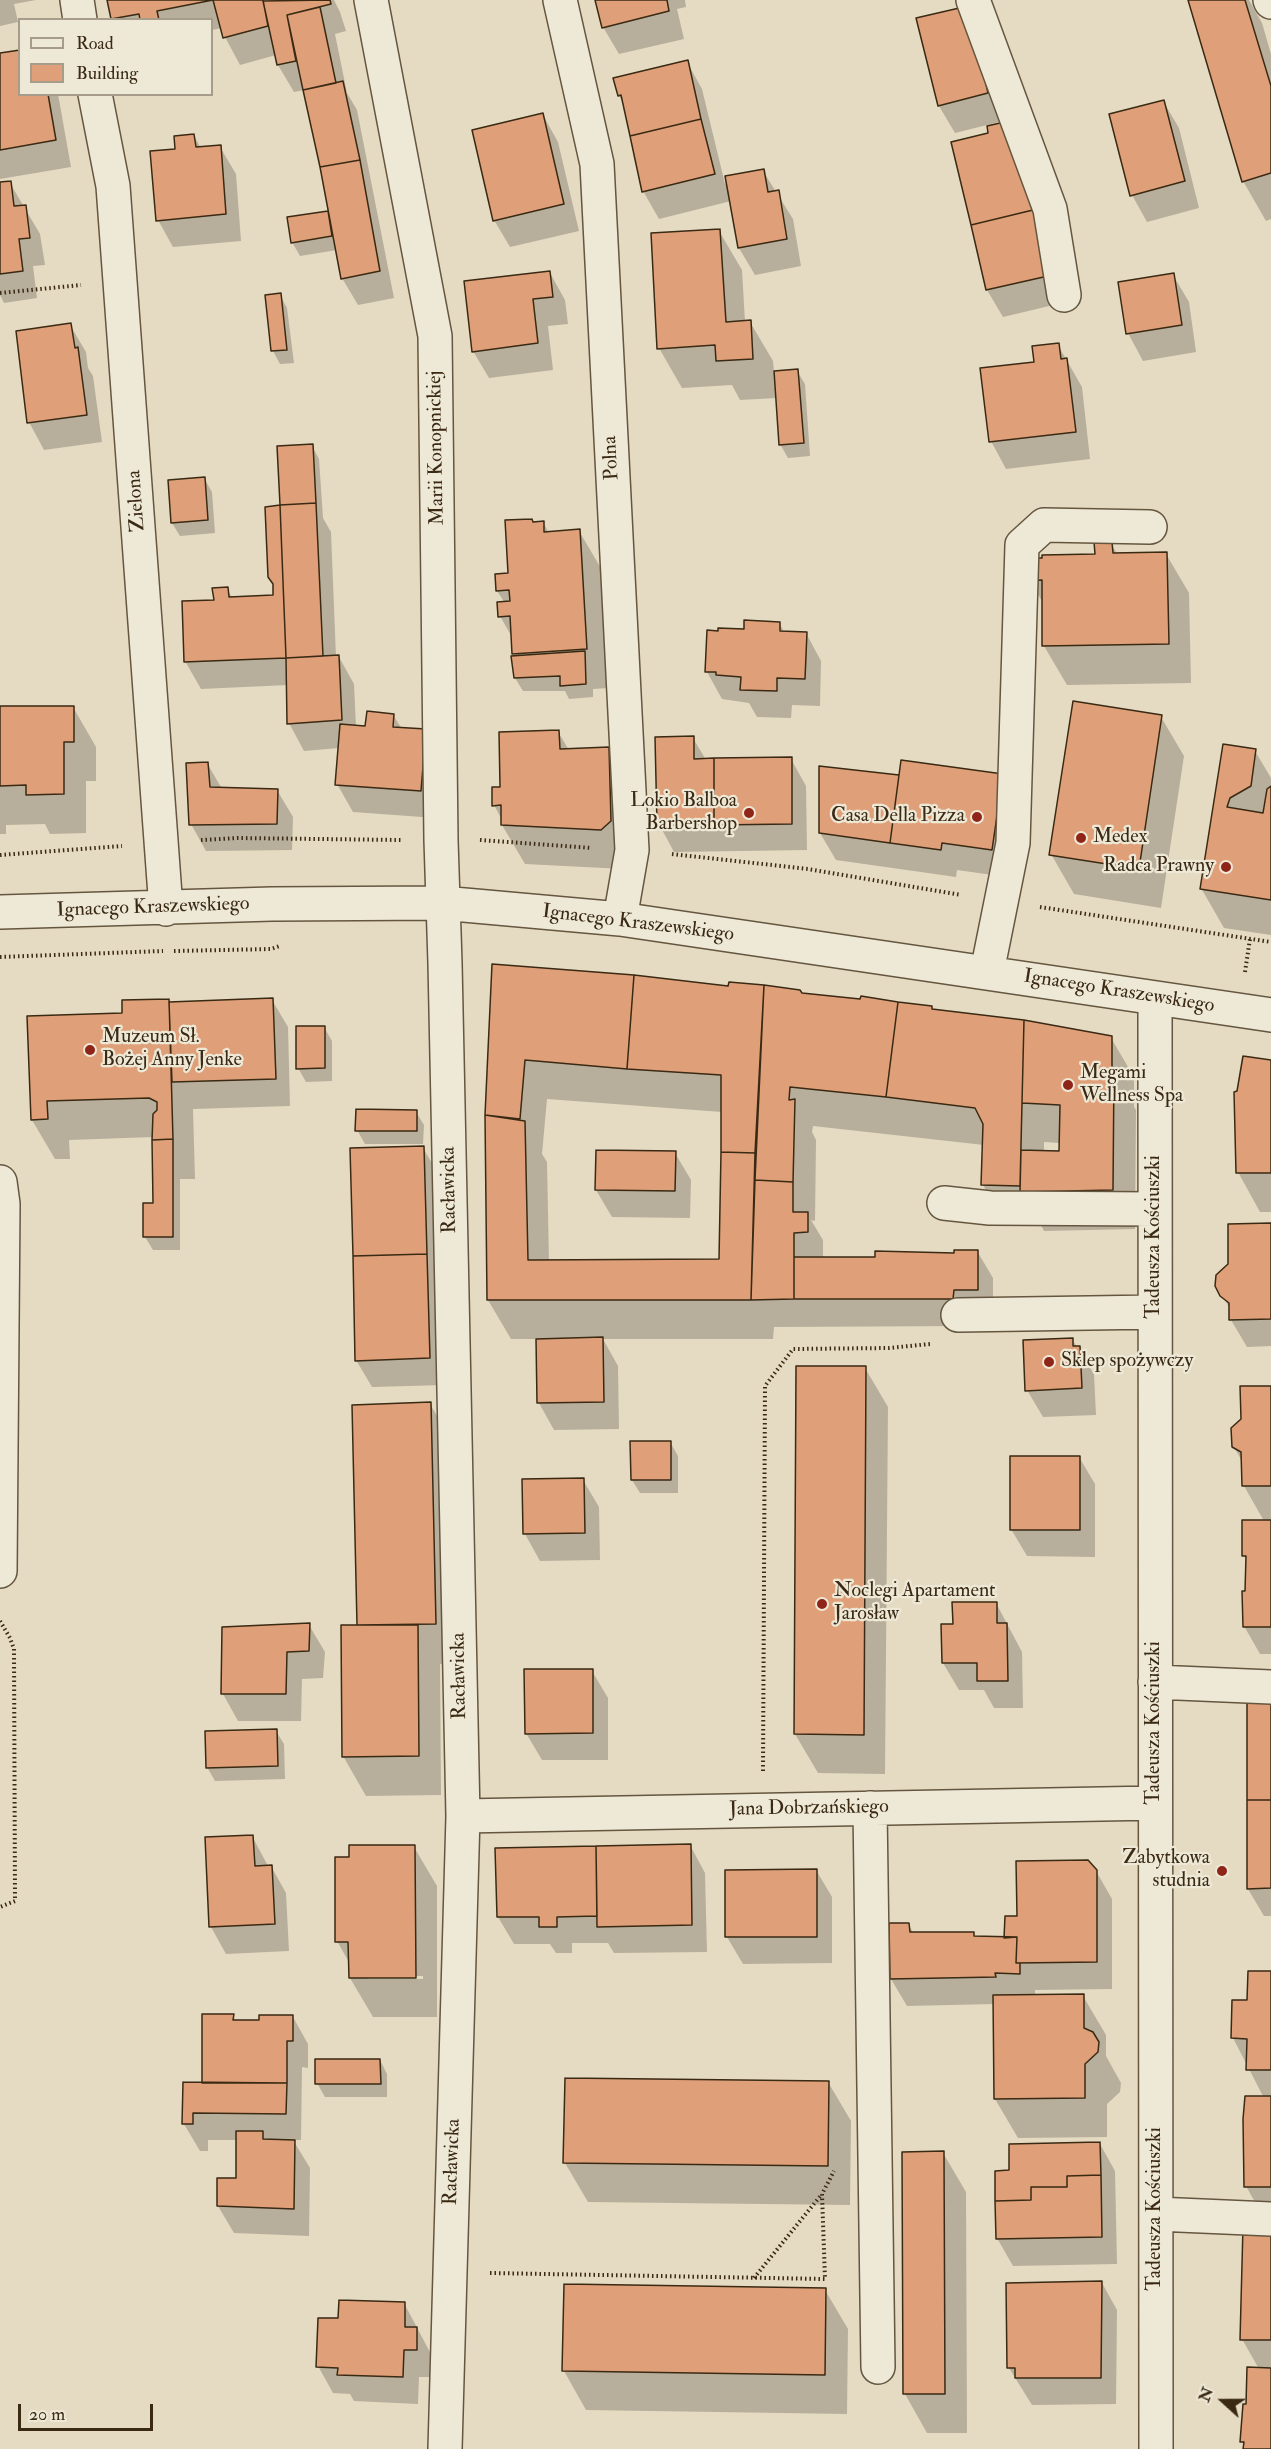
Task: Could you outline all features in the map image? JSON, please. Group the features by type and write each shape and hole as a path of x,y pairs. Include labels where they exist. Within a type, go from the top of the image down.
{"street":[{"path":"77,0 80,18"},
{"name":"Marii Konopnickiej","path":"371,0 435,336 442,903"},
{"name":"Polna","path":"560,0 597,164 632,850 620,919"},
{"path":"973,0 1050,209 1064,295"},
{"name":"Zielona","path":"95,96 113,186 166,909"},
{"path":"987,972 1013,843 1023,545 1044,525 1150,527"},
{"name":"Ignacego Kraszewskiego","path":"0,912 166,909 272,904 442,903 620,919 1271,1015"},
{"name":"Racławicka","path":"442,903 446,975 463,1816 445,2449"},
{"name":"Tadeusza Kościuszki","path":"1155,998 1156,2449"},
{"path":"0,1182 3,1203 0,1571"},
{"path":"944,1203 990,1208 1155,1209"},
{"path":"958,1314 1155,1312"},
{"path":"1155,1683 1271,1687"},
{"name":"Jana Dobrzańskiego","path":"463,1816 1155,1803"},
{"path":"870,1808 878,2367"},
{"path":"1156,2214 1271,2219"}],"path":[{"path":"0,293 120,280"},
{"path":"0,957 237,949"},
{"path":"762,1772 765,1386 793,1349 889,1348 936,1343"},
{"path":"0,1621 14,1649 15,1901 0,1907"},
{"path":"754,2278 822,2194 838,2162"},
{"path":"487,2272 825,2279 822,2194"}],"building":[{"path":"107,0 213,0 157,11 159,18 140,18 139,14 111,18"},
{"path":"213,0 263,0 268,26 223,38"},
{"path":"330,0 331,4 287,15 296,61 277,65 263,1"},
{"path":"595,0 667,0 669,11 602,28"},
{"path":"1188,0 1245,0 1271,86 1271,173 1242,182"},
{"path":"968,6 988,93 938,106 916,18"},
{"path":"320,7 336,83 303,90 287,15"},
{"path":"18,50 18,96 48,96 56,140 0,150 0,53"},
{"path":"688,60 701,119 630,136 621,95 618,96 613,78"},
{"path":"343,81 360,160 320,167 303,90"},
{"path":"1164,100 1185,181 1130,196 1109,114"},
{"path":"543,113 564,204 493,221 472,130"},
{"path":"701,119 715,174 642,192 630,136"},
{"path":"1013,120 1033,210 971,225 951,142 988,133 987,126"},
{"path":"194,134 196,147 221,145 226,214 156,221 150,151 175,149 174,136"},
{"path":"360,160 380,271 341,279 320,167"},
{"path":"764,169 768,192 779,190 787,239 738,248 725,176"},
{"path":"11,181 14,206 26,205 30,238 19,239 23,271 0,274 0,182"},
{"path":"1033,210 1048,276 986,290 971,225"},
{"path":"328,211 332,236 291,243 287,217"},
{"path":"720,229 726,322 751,320 753,359 716,361 715,345 657,349 651,233"},
{"path":"550,271 553,297 533,299 538,343 472,352 464,281"},
{"path":"1174,273 1182,325 1126,334 1118,282"},
{"path":"281,293 287,350 271,351 265,295"},
{"path":"71,323 75,348 78,347 87,415 27,423 16,331"},
{"path":"1059,343 1061,359 1067,358 1076,432 989,442 980,368 1034,362 1032,346"},
{"path":"798,369 804,443 779,445 774,371"},
{"path":"313,444 316,503 280,505 277,446"},
{"path":"205,477 208,520 171,523 168,480"},
{"path":"316,503 323,656 286,658 280,505"},
{"path":"280,505 286,658 184,662 182,601 214,600 212,588 228,587 229,597 273,595 273,584 268,577 265,507"},
{"path":"532,519 533,522 544,521 544,532 580,529 587,649 512,654 510,616 498,617 497,602 510,601 509,590 496,591 495,574 508,573 505,520"},
{"path":"1094,542 1112,542 1113,553 1167,552 1169,644 1042,646 1042,580 1028,581 1028,558 1042,558 1042,555 1095,554"},
{"path":"744,620 780,622 780,631 807,632 805,679 777,678 777,691 740,690 741,677 705,672 707,630 744,629"},
{"path":"585,651 586,684 560,686 560,676 514,678 511,656"},
{"path":"339,655 342,720 287,724 286,658"},
{"path":"1073,701 1162,715 1139,869 1049,855"},
{"path":"0,706 74,706 74,742 64,742 64,794 26,795 26,785 0,786"},
{"path":"367,711 394,714 393,727 426,729 421,791 335,785 340,724 365,726"},
{"path":"559,730 560,749 609,747 611,821 601,830 501,825 501,805 492,806 492,787 500,787 499,732"},
{"path":"694,736 694,759 714,758 714,825 657,825 655,737"},
{"path":"1223,744 1256,749 1251,786 1230,798 1227,807 1263,813 1267,789 1271,786 1271,900 1200,889"},
{"path":"792,757 792,824 714,825 714,758"},
{"path":"901,760 1003,774 992,850 942,843 941,850 890,843"},
{"path":"208,762 210,787 278,789 277,824 189,825 186,763"},
{"path":"819,766 899,775 890,843 819,833"},
{"path":"492,964 634,975 627,1069 525,1060 520,1119 485,1115"},
{"path":"634,975 728,986 729,982 764,985 755,1153 721,1152 721,1075 627,1069"},
{"path":"764,985 800,990 802,993 860,999 861,996 898,1002 886,1097 790,1087 789,1100 795,1099 793,1182 755,1180"},
{"path":"273,998 276,1079 172,1082 169,1002"},
{"path":"169,999 173,1139 152,1140 153,1114 157,1110 157,1102 149,1098 47,1101 48,1119 31,1120 27,1016 122,1013 122,1000"},
{"path":"898,1002 932,1006 932,1009 1024,1020 1020,1186 981,1185 983,1124 975,1108 886,1097"},
{"path":"1024,1020 1112,1036 1113,1190 1020,1192 1021,1150 1059,1151 1060,1105 1022,1103"},
{"path":"296,1026 325,1026 325,1068 296,1069"},
{"path":"1243,1056 1271,1060 1271,1173 1236,1173 1234,1092 1237,1091"},
{"path":"356,1109 417,1110 417,1131 355,1131"},
{"path":"485,1115 525,1121 528,1260 719,1259 721,1152 755,1153 751,1300 487,1300"},
{"path":"173,1139 173,1237 143,1237 143,1203 153,1203 152,1140"},
{"path":"424,1146 427,1254 353,1256 350,1148"},
{"path":"596,1150 676,1151 675,1191 595,1190"},
{"path":"755,1180 793,1182 793,1212 808,1212 808,1232 794,1233 794,1299 751,1300"},
{"path":"1271,1223 1271,1319 1229,1320 1229,1303 1220,1296 1215,1286 1216,1275 1228,1264 1228,1224"},
{"path":"954,1250 978,1250 978,1290 954,1290 953,1299 794,1299 794,1257 875,1257 875,1251 954,1253"},
{"path":"427,1254 430,1358 355,1361 353,1256"},
{"path":"603,1337 604,1402 537,1403 536,1339"},
{"path":"1073,1338 1073,1346 1080,1346 1082,1388 1025,1391 1023,1340"},
{"path":"796,1366 866,1366 864,1735 794,1734"},
{"path":"1240,1386 1271,1386 1271,1486 1242,1486 1241,1452 1232,1447 1231,1428 1241,1419"},
{"path":"431,1402 436,1624 357,1625 352,1405"},
{"path":"630,1441 671,1441 671,1480 631,1480"},
{"path":"1010,1456 1080,1456 1080,1530 1010,1530"},
{"path":"584,1478 585,1533 523,1534 522,1479"},
{"path":"1242,1520 1271,1520 1271,1627 1243,1627 1242,1591 1245,1591 1246,1556 1242,1556"},
{"path":"952,1602 997,1602 997,1623 1007,1623 1008,1681 977,1681 977,1663 942,1663 941,1624 953,1624"},
{"path":"310,1623 309,1651 287,1652 286,1694 221,1694 222,1627"},
{"path":"341,1625 418,1625 419,1756 342,1757"},
{"path":"524,1669 593,1669 593,1733 525,1734"},
{"path":"1247,1700 1271,1701 1271,1800 1247,1800"},
{"path":"277,1729 278,1766 206,1768 205,1731"},
{"path":"1247,1800 1271,1800 1271,1888 1247,1889"},
{"path":"253,1835 255,1866 272,1865 275,1924 209,1927 205,1837"},
{"path":"691,1844 692,1925 597,1927 596,1846"},
{"path":"349,1845 415,1845 416,1978 349,1978 348,1942 335,1942 335,1857 349,1857"},
{"path":"596,1846 597,1916 557,1917 557,1927 539,1927 539,1917 497,1917 495,1848"},
{"path":"1088,1860 1097,1870 1097,1962 1016,1963 1017,1937 1004,1938 1005,1916 1017,1916 1016,1861"},
{"path":"817,1869 817,1937 725,1937 725,1870"},
{"path":"889,1923 909,1923 910,1932 974,1932 974,1936 1017,1937 1016,1963 1020,1963 1020,1974 995,1973 996,1977 890,1979"},
{"path":"1248,1971 1271,1971 1271,2070 1246,2070 1247,2039 1231,2038 1232,2000 1247,2000"},
{"path":"1084,1994 1084,2028 1093,2032 1099,2042 1098,2052 1085,2064 1085,2098 994,2099 993,1995"},
{"path":"202,2014 234,2014 233,2020 259,2020 259,2015 293,2015 293,2041 287,2041 287,2083 202,2083"},
{"path":"315,2059 380,2059 381,2084 315,2084"},
{"path":"565,2078 829,2081 828,2166 563,2163"},
{"path":"183,2082 287,2083 286,2114 193,2113 193,2124 182,2124"},
{"path":"1245,2096 1271,2096 1271,2187 1244,2187"},
{"path":"236,2131 263,2131 263,2139 295,2140 294,2209 217,2206 217,2178 236,2178"},
{"path":"1100,2142 1101,2175 1067,2176 1067,2187 1031,2187 1031,2200 995,2201 995,2171 1009,2170 1009,2144"},
{"path":"944,2151 945,2394 903,2394 902,2152"},
{"path":"1101,2175 1102,2237 996,2239 995,2201 1031,2200 1031,2187 1067,2187 1067,2176"},
{"path":"1243,2226 1271,2227 1271,2340 1240,2340"},
{"path":"1102,2281 1101,2378 1015,2378 1015,2368 1007,2368 1006,2283"},
{"path":"564,2284 826,2288 825,2375 562,2371"},
{"path":"339,2300 405,2302 405,2327 417,2327 417,2350 404,2350 403,2377 337,2375 338,2368 316,2367 318,2318 338,2318"},
{"path":"1247,2367 1271,2368 1271,2449 1243,2449 1244,2442 1240,2442 1243,2404 1246,2404"}],"place":[{"name":"Lokio Balboa Barbershop","path":"749,813"},
{"name":"Casa Della Pizza","path":"977,817"},
{"name":"Medex","path":"1081,838"},
{"name":"Radca Prawny","path":"1226,867"},
{"name":"Muzeum Sł. Bożej Anny Jenke","path":"90,1050"},
{"name":"Megami Wellness Spa","path":"1068,1085"},
{"name":"Sklep spożywczy","path":"1049,1362"},
{"name":"Noclegi Apartament Jarosław","path":"822,1604"},
{"name":"Zabytkowa studnia","path":"1222,1871"}]}
